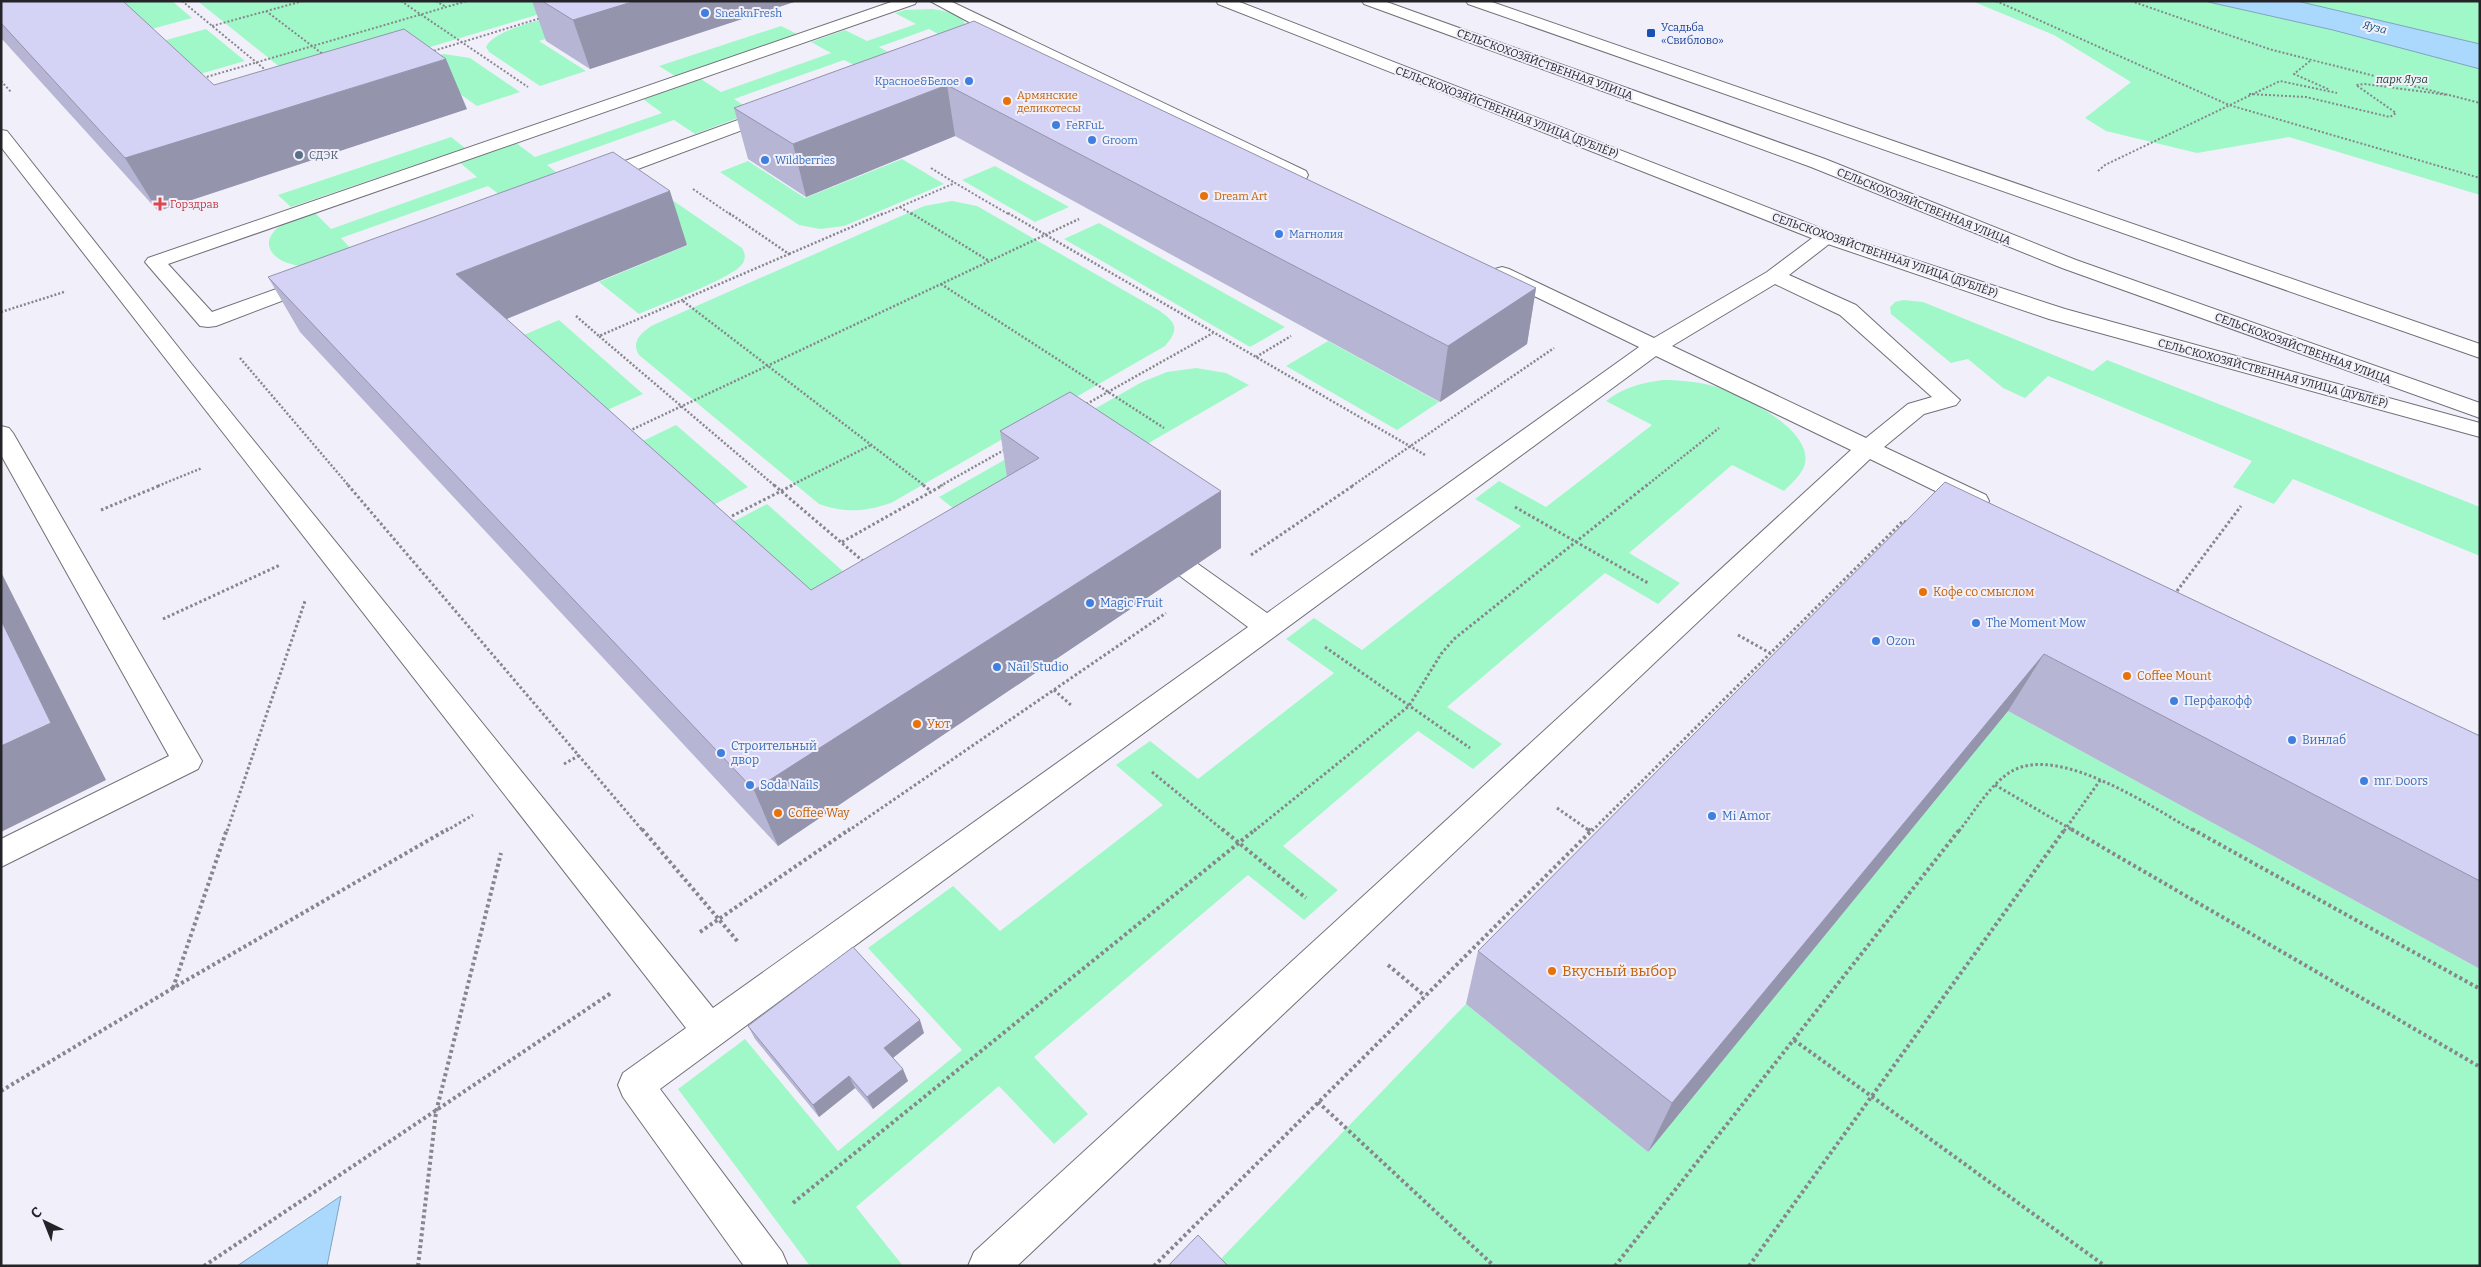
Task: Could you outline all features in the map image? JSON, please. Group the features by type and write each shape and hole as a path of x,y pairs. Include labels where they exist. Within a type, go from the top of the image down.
{"main road":[{"path":"328,277 208,321 155,262 910,1"},
{"path":"937,1 1314,183"},
{"name":"СЕЛЬСКОХОЗЯЙСТВЕННАЯ УЛИЦА (ДУБЛЁР)","path":"1223,1 1826,237 2058,314 2480,430"},
{"name":"СЕЛЬСКОХОЗЯЙСТВЕННАЯ УЛИЦА","path":"1369,1 1818,163 2069,264 2480,411"},
{"path":"1473,1 2480,351"},
{"path":"944,49 996,30"},
{"path":"581,183 792,105"},
{"path":"1,135 246,449 710,1031"},
{"path":"758,1252 636,1085 1654,346 1774,276 1826,237"},
{"path":"1484,264 2003,513"},
{"path":"988,1266 1346,931 1868,449 1916,409 1948,400 1848,310 1774,276"},
{"path":"1,433 187,762 1,854"},
{"path":"1198,577 1275,622"}],"path":[{"path":"182,1 272,75"},
{"path":"211,26 303,1"},
{"path":"401,1 531,89"},
{"path":"436,1 446,7"},
{"path":"195,80 467,1"},
{"path":"1996,1 2229,105 2480,178"},
{"path":"2131,1 2310,61 2463,97 2480,103"},
{"path":"266,11 326,57"},
{"path":"424,54 543,18"},
{"path":"2093,176 2104,165 2249,94 2280,81 2337,93 2294,74 2310,61"},
{"path":"2249,94 2306,98 2390,117 2396,113 2356,86 2365,84 2463,97"},
{"path":"931,168 1770,653"},
{"path":"599,336 955,183"},
{"path":"686,184 789,254"},
{"path":"900,207 990,261"},
{"path":"626,432 1079,219"},
{"path":"940,284 1164,428"},
{"path":"682,301 931,491"},
{"path":"576,316 870,566"},
{"path":"1075,411 1214,333"},
{"path":"1256,357 1291,336"},
{"path":"204,1266 436,1112 1054,690 1198,577 1410,446 1559,345 1550,341"},
{"path":"237,356 719,919"},
{"path":"758,1252 1239,843 1409,706 1422,689 1440,654 1446,647 1759,397"},
{"path":"56,529 299,427"},
{"path":"732,516 871,445"},
{"path":"841,542 1007,448"},
{"path":"2168,602 2241,506"},
{"path":"118,639 378,521"},
{"path":"1154,1266 1903,521 1912,525"},
{"path":"172,988 324,546"},
{"path":"1275,622 1409,706 1590,831"},
{"path":"1054,690 1425,996"},
{"path":"1,1091 172,988 580,755"},
{"path":"1616,1266 1995,785 2016,770 2041,765 2070,768 2101,779 2480,989"},
{"path":"1749,1266 2101,779"},
{"path":"1995,785 2480,1067"},
{"path":"418,1266 436,1112 517,790"},
{"path":"1794,1040 2105,1266"},
{"path":"1318,1102 1494,1266"}],"green space":[{"path":"100,1 172,1 192,18 137,33"},
{"path":"200,1 583,1 334,76 291,76 200,3"},
{"name":"парк Яуза","path":"1972,1 2480,1 2480,195 2289,137 2197,153 2106,131 2085,118 2131,82 2054,35"},
{"path":"933,9 956,15 966,25 951,41 929,29 879,47 901,59 866,71 844,60 734,99 754,112 695,134 674,120 547,165 566,180 508,201 488,186 341,238 358,256 325,264 305,266 293,265 283,261 271,250 269,243 271,236 277,228 294,218 314,212 331,229 477,177 459,162 516,143 535,157 662,113 643,99 701,79 721,92 831,53 811,42 845,30 867,41 916,24 895,13 905,10"},
{"path":"562,14 583,27 539,41 586,71 540,86 489,52 486,47 499,35 509,30"},
{"path":"781,26 797,34 675,76 659,66"},
{"path":"206,29 245,61 186,78 148,45"},
{"path":"444,54 470,58 520,92 477,106 412,60"},
{"path":"451,137 465,148 291,207 278,195"},
{"path":"902,159 944,184 844,226 820,229 799,225 720,172 748,161 805,198"},
{"path":"995,166 1069,207 1035,222 962,180"},
{"path":"662,193 742,248 745,259 737,269 726,276 639,314 599,282 688,245 632,205"},
{"path":"952,201 977,206 1160,311 1173,323 1174,331 1170,340 1165,346 891,503 863,510 837,509 819,504 639,355 636,342 640,335 651,326 924,206"},
{"path":"1099,223 1285,327 1250,347 1064,239"},
{"path":"1903,300 1923,302 2093,371 2107,360 2480,507 2480,556 2293,479 2274,504 2233,487 2252,461 2048,376 2025,398 2003,388 1968,359 1951,363 1891,314 1890,307 1895,302"},
{"path":"559,320 643,394 585,420 503,344"},
{"path":"1328,341 1439,402 1397,430 1286,366"},
{"path":"1196,368 1226,373 1249,385 988,536 939,497 1142,382 1167,372"},
{"path":"1663,380 1677,380 1717,387 1743,398 1775,417 1789,428 1800,441 1805,454 1804,467 1800,474 1784,491 1732,465 1629,553 1680,583 1658,604 1605,573 1447,707 1502,744 1473,769 1418,731 1283,846 1338,890 1304,920 1248,875 1034,1057 1088,1114 1054,1144 999,1086 856,1207 903,1266 810,1266 678,1089 745,1039 838,1151 962,1050 868,948 953,886 1000,931 1163,805 1116,765 1150,741 1198,779 1334,673 1286,639 1314,618 1362,650 1521,526 1475,499 1499,481 1546,507 1652,425 1606,401 1619,392 1633,386"},
{"path":"676,425 748,487 692,516 622,451"},
{"path":"767,504 863,589 808,621 712,533"},
{"path":"2008,711 2480,969 2480,1266 1214,1266 1466,1004 1648,1152"}],"water":[{"name":"Яуза","path":"2204,1 2297,1 2480,44 2480,69 2333,30"},
{"path":"341,1196 327,1266 237,1266"}],"building":[{"path":"1,1 123,1 214,85 404,29 446,59 125,158 1,23"},
{"path":"542,1 635,1 573,20"},
{"path":"974,21 1536,288 1448,346 947,85 793,144 734,108"},
{"path":"613,152 670,191 456,274 811,590 1039,458 1000,431 1070,392 1221,491 754,790 268,277"},
{"path":"1945,482 2480,736 2480,881 2044,654 1672,1103 1478,951"},
{"path":"1,620 51,723 1,746"},
{"path":"853,947 920,1020 884,1048 903,1069 867,1097 849,1076 813,1105 748,1026"},
{"path":"1198,1235 1228,1266 1168,1266"}],"place":[{"name":"SneaknFresh","path":"705,13"},
{"name":"Усадьба «Свиблово»","path":"1651,33"},
{"name":"Красное&Белое","path":"969,81"},
{"name":"Армянские деликотесы","path":"1007,101"},
{"name":"FeRFuL","path":"1056,125"},
{"name":"Groom","path":"1092,140"},
{"name":"СДЭК","path":"299,155"},
{"name":"Wildberries","path":"765,160"},
{"name":"Dream Art","path":"1204,196"},
{"name":"Горздрав","path":"160,204"},
{"name":"Магнолия","path":"1279,234"},
{"name":"Кофе со смыслом","path":"1923,592"},
{"name":"Magic Fruit","path":"1090,603"},
{"name":"The Moment Mow","path":"1976,623"},
{"name":"Ozon","path":"1876,641"},
{"name":"Nail Studio","path":"997,667"},
{"name":"Coffee Mount","path":"2127,676"},
{"name":"Перфакофф","path":"2174,701"},
{"name":"Уют","path":"917,724"},
{"name":"Винлаб","path":"2292,740"},
{"name":"Строительный двор","path":"721,753"},
{"name":"mr. Doors","path":"2364,781"},
{"name":"Soda Nails","path":"750,785"},
{"name":"Coffee Way","path":"778,813"},
{"name":"Mi Amor","path":"1712,816"},
{"name":"Вкусный выбор","path":"1552,971"}]}
